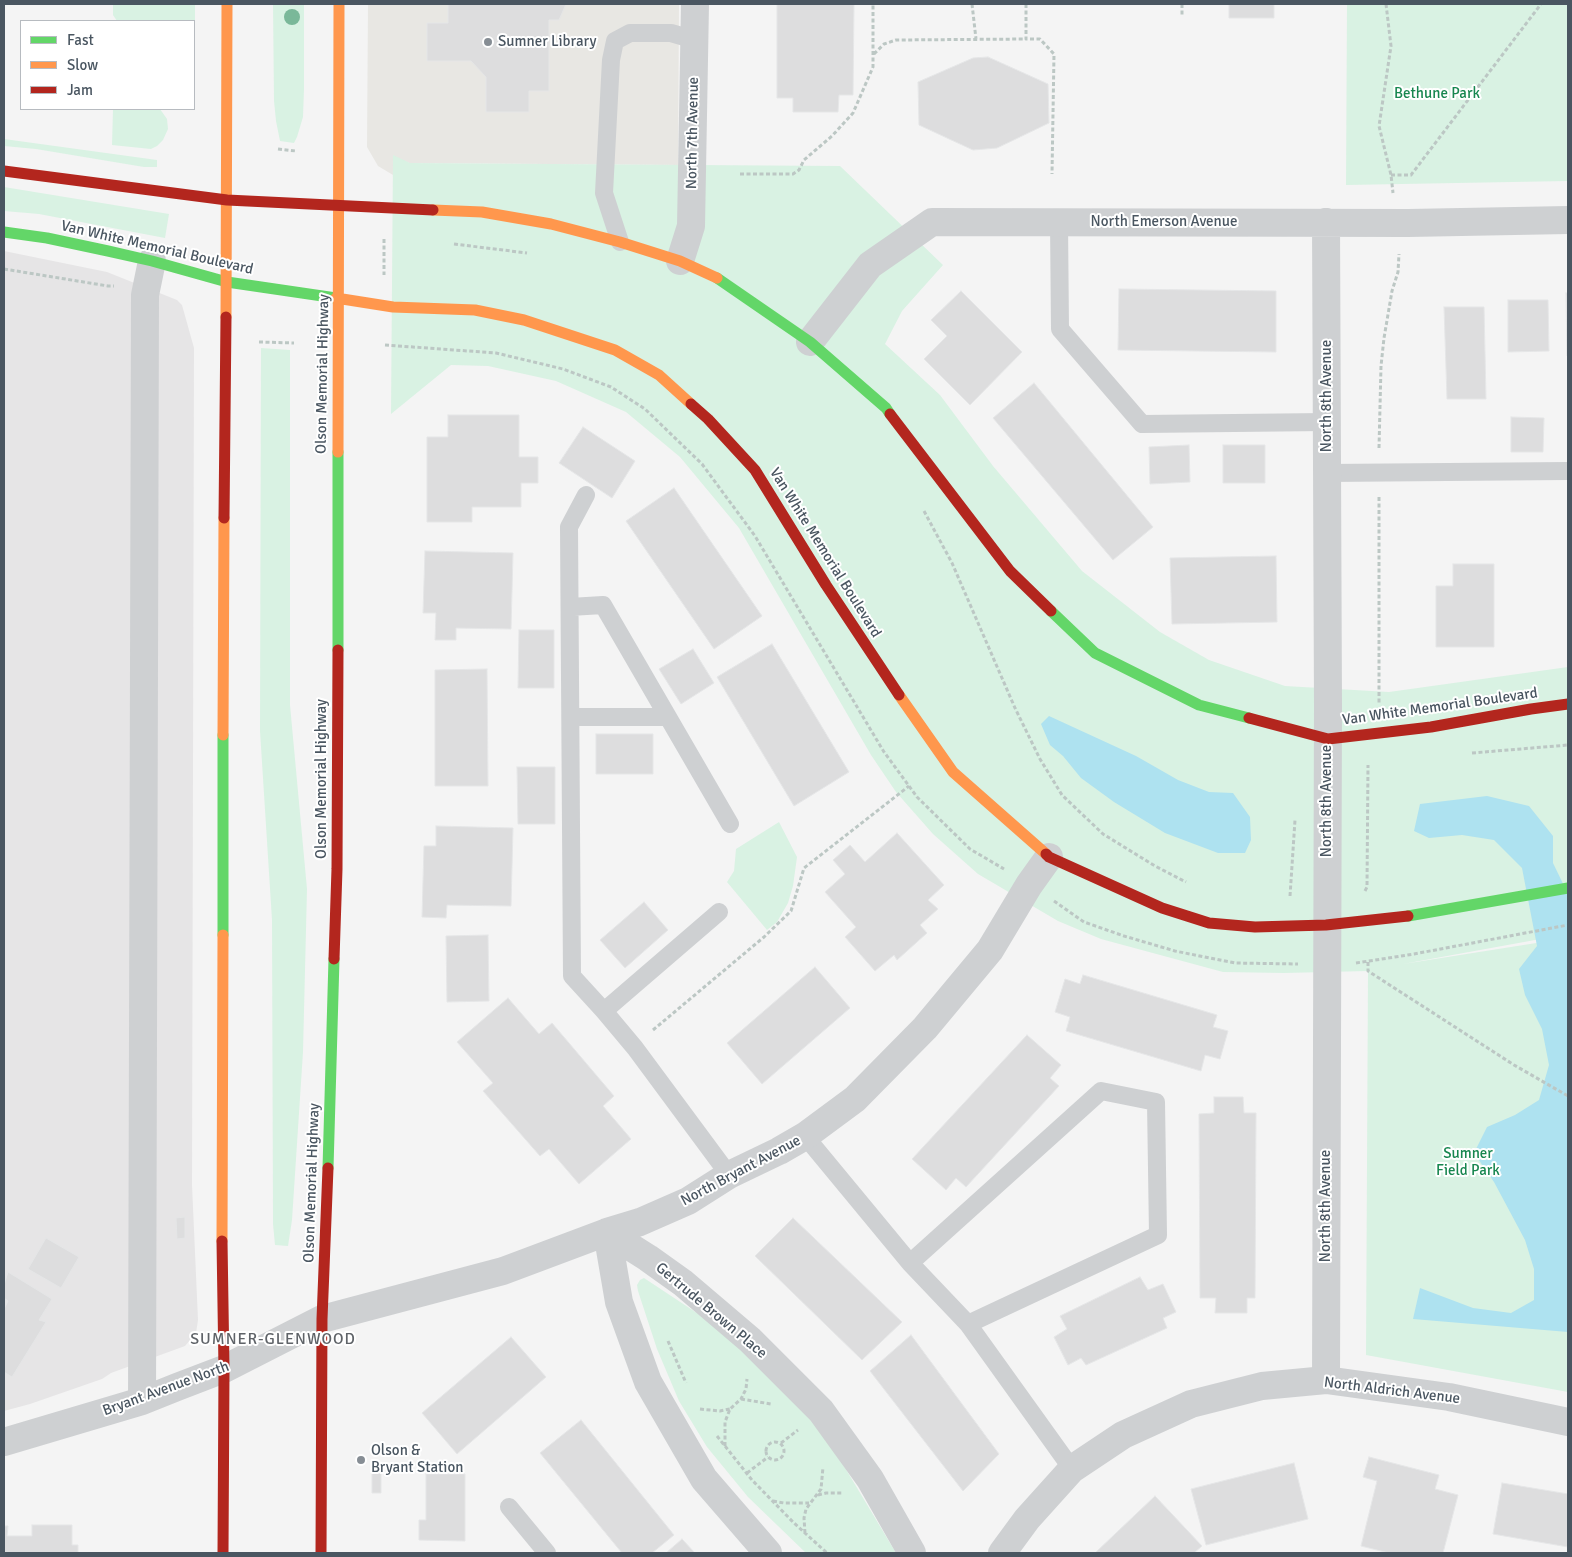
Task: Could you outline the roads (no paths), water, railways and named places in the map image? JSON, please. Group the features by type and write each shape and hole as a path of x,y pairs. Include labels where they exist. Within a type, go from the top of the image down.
{"street":[{"path":"223,1553 223,682 227,282 227,4"},
{"name":"Olson Memorial Highway","path":"321,1553 322,1318 326,1250 337,869 339,4"},
{"name":"North 7th Avenue","path":"680,261 691,226 695,4"},
{"name":"Van White Memorial Boulevard","path":"4,171 227,200 482,212 551,224 620,242 680,261 717,278 810,342 886,408 1010,572 1095,653 1199,705 1328,739 1431,727 1568,704"},
{"name":"North Emerson Avenue","path":"810,342 870,265 932,222 1568,220"},
{"name":"North 8th Avenue","path":"1326,222 1328,739 1326,1380"},
{"name":"Van White Memorial Boulevard","path":"4,232 47,238 152,261 227,282 393,307 475,310 524,320 615,350 659,375 708,419 755,470 831,593 953,772 1049,857 1162,908 1209,923 1255,927 1326,925 1424,914 1568,888"},
{"path":"142,1401 145,295 152,261"},
{"name":"North Bryant Avenue","path":"322,1318 503,1271 607,1232 640,1222 688,1200 729,1175 780,1152 855,1099 925,1028 990,950 1029,885 1049,857"},
{"path":"607,1232 619,1302 648,1382 704,1480 768,1553"},
{"name":"Gertrude Brown Place","path":"607,1232 683,1283 750,1340 821,1411 870,1480 912,1553"},
{"name":"Bryant Avenue North","path":"4,1442 142,1401 224,1369 322,1318"},
{"name":"North Aldrich Avenue","path":"1002,1553 1027,1519 1072,1469 1123,1435 1191,1404 1262,1386 1326,1380 1449,1396 1568,1422"}],"lane":[{"path":"620,242 604,193 611,60 615,40 630,33 658,32 671,32 695,40"},
{"path":"1059,222 1060,329 1142,424 1326,422"},
{"path":"1327,473 1568,471"},
{"path":"586,495 569,527 572,976 635,1048 729,1175"},
{"path":"570,607 603,604 730,824"},
{"path":"571,717 668,717"},
{"path":"604,1011 719,912"},
{"path":"910,1263 1101,1091 1156,1102 1158,1235 968,1324"},
{"path":"805,1136 910,1263 968,1324 1072,1469"},
{"path":"509,1507 547,1553"}],"water":[{"path":"1049,716 1136,756 1178,780 1209,792 1233,793 1250,817 1251,840 1245,853 1218,853 1165,833 1114,802 1081,778 1063,756 1050,745 1041,724"},
{"path":"1487,796 1529,806 1553,836 1553,863 1568,894 1568,1332 1413,1319 1420,1288 1473,1308 1511,1313 1534,1300 1534,1269 1525,1240 1494,1182 1474,1153 1487,1127 1515,1115 1539,1100 1549,1065 1542,1029 1525,995 1519,969 1537,946 1522,868 1494,840 1462,835 1429,838 1414,831 1420,804"}],"place":[{"name":"Sumner Library","path":"488,42"},
{"name":"Olson & Bryant Station","path":"361,1460"}],"district":[{"name":"SUMNER-GLENWOOD","path":"273,1340"}],"park label":[{"name":"Bethune Park","path":"1437,94"},
{"name":"Sumner Field Park","path":"1468,1162"}]}
